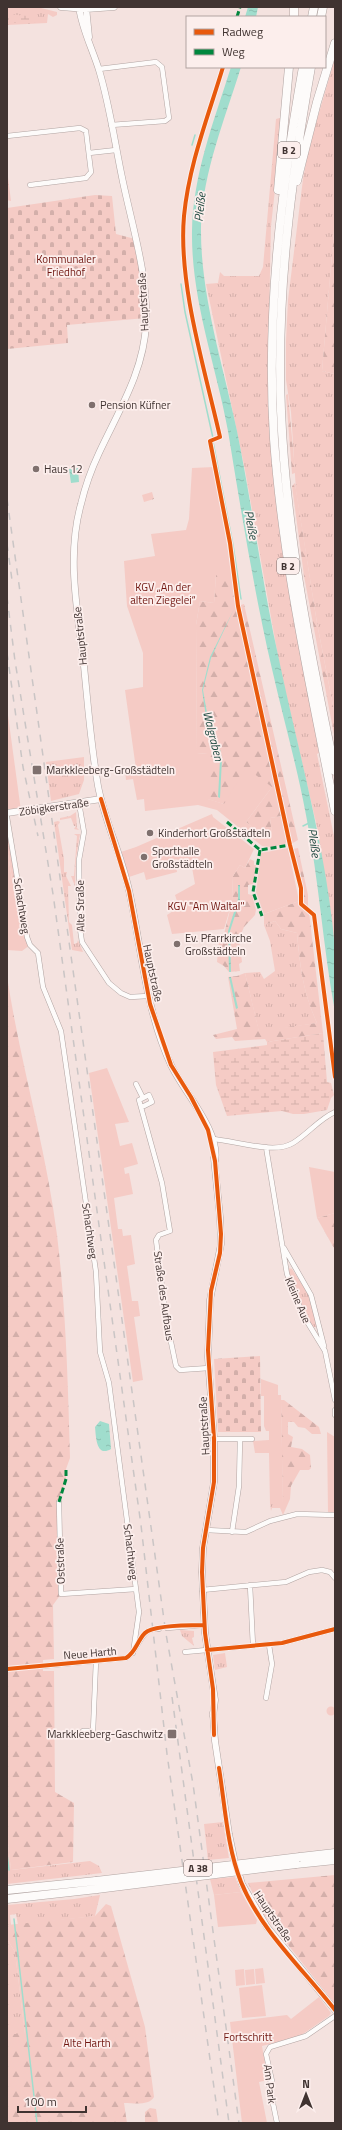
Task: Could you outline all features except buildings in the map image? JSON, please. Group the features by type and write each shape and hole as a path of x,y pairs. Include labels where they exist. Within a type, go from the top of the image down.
{"highway":[{"path":"288,215 310,126 335,43"},
{"path":"278,233 279,173 289,68"},
{"name":"B 2","path":"303,68 288,153 278,233 272,342 273,413 277,468 295,606 335,811"},
{"name":"B 2","path":"311,68 298,142 288,215 283,274 280,341 281,412 284,465 303,604 335,772"},
{"name":"A 38","path":"7,1899 96,1885 335,1853"},
{"name":"A 38","path":"7,1890 96,1885 335,1860"}],"main road":[{"path":"62,7 114,7"},
{"name":"Hauptstraße","path":"82,8 82,23 99,69 142,270 145,292 146,333 136,373 91,471 77,520 73,548 77,604 93,753 101,799 129,891 148,996 171,1065 191,1096 205,1123 212,1141 215,1161 221,1244 211,1291 209,1368 214,1439 214,1482 203,1548 202,1590 206,1650 213,1690 215,1741 229,1834 234,1858 242,1884 267,1927 335,2010"},
{"name":"Zöbigkerstraße","path":"7,813 101,799"}],"street":[{"path":"99,69 156,62 162,67 169,118 165,121 111,125"},
{"path":"7,136 80,128 86,131 91,172 86,178 30,185"},
{"path":"89,153 116,150"},
{"name":"Alte Straße","path":"79,803 84,832 79,860 80,929 82,942 109,983 130,997 148,996"},
{"name":"Schachtweg","path":"7,817 27,937 30,945 34,947 38,953 43,987 61,1031 96,1272 100,1352 110,1383 139,1612 132,1646 133,1653"},
{"path":"136,1084 143,1098 149,1095 152,1102 142,1107"},
{"name":"Straße des Aufbaus","path":"143,1098 138,1100 142,1107 162,1183 170,1232 159,1235 156,1240 166,1318 176,1366 180,1370 209,1368"},
{"path":"212,1141 266,1147 292,1144 326,1116 335,1112"},
{"name":"Kleine Aue","path":"266,1147 287,1274 294,1296 325,1351"},
{"name":"Kleine Aue","path":"282,1245 311,1295 335,1400"},
{"path":"335,1410 335,1415"},
{"path":"214,1439 252,1439"},
{"path":"232,1532 239,1486 240,1439"},
{"name":"Oststraße","path":"59,1502 61,1594 136,1589"},
{"path":"206,1530 232,1532 251,1531 270,1522 297,1514 335,1515"},
{"path":"202,1590 286,1582 309,1572 322,1570 330,1572 335,1578"},
{"path":"250,1585 253,1646"},
{"path":"167,1628 204,1625"},
{"path":"185,1652 269,1645 302,1639 335,1629"},
{"name":"Neue Harth","path":"43,1666 126,1658 133,1653 142,1637 148,1631"},
{"path":"266,1698 272,1664 269,1645"},
{"name":"Neue Harth","path":"83,1731 93,1731 96,1661"},
{"name":"Am Park","path":"277,2123 269,2084 272,2081 266,2054 270,2047 306,2036 335,2016"}],"green space":[{"path":"7,7 37,7 57,12 57,15 53,17 48,14 47,23 7,25"},
{"path":"7,14 38,17 39,20 38,22 7,23"},
{"path":"335,58 335,219 322,371 335,374 335,716 317,623 296,491 291,412 286,380 286,341 288,300 303,179 309,147"},
{"path":"283,117 271,226 268,365 284,559 319,753 317,754 335,841 335,950 317,827 280,668 245,470 206,284 218,283 220,272 224,276 259,276 263,267 276,119"},
{"path":"7,169 11,201 7,200"},
{"name":"Kommunaler Friedhof","path":"95,195 112,196 116,234 135,239 146,318 67,325 68,343 7,349 7,208"},
{"path":"335,219 335,374 322,371"},
{"path":"288,394 295,470 295,473 292,474 286,395"},
{"name":"KGV „An der alten Ziegelei“","path":"214,467 232,575 216,575 214,603 200,601 196,625 197,753 208,754 208,799 224,804 246,768 272,787 246,822 263,836 272,834 270,818 282,816 287,841 285,844 271,847 262,846 217,810 198,805 145,811 144,799 137,800 133,779 126,780 125,770 136,769 125,690 143,687 143,653 127,606 124,561 155,556 151,534 186,530 189,519 192,468"},
{"path":"295,483 317,623 335,716 335,740 304,576 292,486"},
{"path":"152,492 154,499 144,502 142,495"},
{"path":"216,575 232,575 237,606 282,816 270,818 272,834 263,836 246,822 272,787 224,804 207,799 208,754 197,753 196,625 200,601 214,603"},
{"path":"244,604 298,840 291,844 238,606"},
{"path":"7,708 21,811 7,813"},
{"path":"84,757 84,780 79,794 51,801 46,762"},
{"path":"76,812 77,828 79,830 74,829 76,826 74,826 71,818 60,820 60,818 70,816"},
{"name":"KGV \"Am Waltal\"","path":"212,814 213,817 254,849 245,868 240,865 233,876 232,902 224,929 172,934 167,915 179,907 175,895 195,884 191,862 175,859 177,872 146,880 144,872 129,877 121,852"},
{"path":"7,817 19,884 13,885 7,848"},
{"path":"54,822 60,822 58,825 64,859 64,872 67,872 66,876 71,886 68,886 69,922 72,925 74,944 77,943 78,940 83,952 72,950"},
{"path":"74,834 80,834 76,859 75,886 71,876 74,876 77,836"},
{"path":"7,848 15,898 21,898 30,945 22,951 7,950"},
{"path":"288,848 299,901 264,914 256,892 261,853"},
{"path":"298,848 308,895 308,909 302,904 302,888 293,849"},
{"path":"250,859 254,861 254,865 256,865 253,884 248,885 248,894 252,895 256,910 255,915 244,927 239,939 242,962 239,964 240,971 229,972 224,966 217,962 219,940 224,934 232,902 233,876 240,865 245,868"},
{"path":"299,901 301,907 309,912 323,1033 267,1042 265,1039 235,1041 232,1037 216,1039 213,1035 237,1029 228,977 245,973 259,1031 317,1023 305,990 299,957 297,933 281,929 275,921 264,925 264,914"},
{"path":"275,921 281,929 297,933 299,957 305,990 317,1023 259,1032 245,973 260,972 264,979 275,971 270,941 264,925"},
{"path":"7,976 12,1008 40,1137 57,1235 65,1319 70,1458 66,1469 66,1479 59,1499 61,1594 53,1605 54,1659 43,1660 43,1666 7,1669"},
{"path":"323,1033 327,1082 331,1083 334,1095 331,1098 327,1110 304,1114 293,1114 282,1111 227,1116 216,1085 213,1052 267,1045 267,1042"},
{"path":"107,1068 129,1122 115,1124 120,1146 132,1143 138,1164 124,1168 125,1174 129,1173 133,1194 114,1198 118,1229 122,1229 123,1236 131,1235 135,1264 127,1266 132,1301 138,1301 140,1316 134,1317 143,1380 133,1382 89,1073"},
{"path":"309,1167 335,1172 335,1213 317,1218"},
{"path":"335,1213 335,1250 317,1218"},
{"path":"288,1268 292,1269 309,1295 318,1326 312,1328 296,1296"},
{"path":"260,1356 261,1432 218,1432 214,1359"},
{"path":"261,1379 278,1385 278,1395 281,1395 283,1504 270,1504 269,1453 255,1453 253,1441 269,1440 269,1431 266,1431 264,1426 264,1396 261,1396"},
{"path":"281,1400 284,1400 319,1427 321,1434 312,1434 305,1428 298,1427 294,1422 288,1422 288,1434 293,1437 291,1447 302,1449 310,1455 311,1468 309,1470 300,1470 291,1486 290,1499 283,1515"},
{"path":"327,1432 335,1437 335,1513 328,1513"},
{"path":"270,1504 283,1504 283,1515 280,1508 272,1508 271,1511"},
{"path":"180,1630 194,1631 194,1637 192,1638 194,1646 182,1636"},
{"path":"225,1653 227,1667 215,1670 213,1655"},
{"path":"43,1667 43,1671 54,1671 55,1792 74,1803 73,1862 11,1870 7,1835 7,1670"},
{"path":"331,1706 336,1711 331,1716 326,1711"},
{"path":"223,1822 229,1858 208,1860 204,1824"},
{"path":"7,1835 11,1870 90,1861 99,1866 102,1873 7,1884"},
{"path":"335,1875 335,2004 261,1911 248,1883"},
{"path":"235,1877 241,1892 214,1895 210,1879"},
{"path":"241,1892 257,1920 256,1924 218,1927 214,1895"},
{"path":"100,1895 95,1916 18,1925 16,1914 10,1915 11,1925 7,1925 7,1905"},
{"name":"Alte Harth","path":"106,1904 111,1906 145,2027 154,2097 149,2102 145,2103 124,2103 127,2123 7,2123 7,2034 25,2034 15,1952 7,1939 7,1925 95,1916"},
{"path":"7,1939 15,1952 25,2034 7,2034"},
{"path":"263,1968 265,1983 256,1984 255,1969"},
{"path":"244,1969 245,1985 236,1986 235,1970"},
{"path":"254,1969 255,1984 246,1985 245,1970"},
{"path":"262,1985 266,2016 242,2018 239,1988"},
{"name":"Fortschritt","path":"319,1997 331,2013 329,2016 300,2036 262,2046 268,2080 259,2082 267,2123 242,2123 230,2022 287,2015 291,2019"},
{"path":"150,2108 156,2109 158,2123 145,2123 145,2112"}],"water":[{"path":"248,7 258,7 256,16 245,16"},
{"name":"Pleiße","path":"231,68 241,68 210,165 206,185 201,226 204,278 213,329 237,431 263,580 275,639 320,843 335,949 335,1012 306,815 265,640 248,551 228,431 205,332 196,282 193,257 193,210 200,168 211,128"},
{"path":"78,468 79,482 71,483 69,469"},
{"path":"234,609 211,658 203,690 209,724 220,749 222,759 220,798 218,797 220,760 219,750 207,724 202,690 210,657"},
{"path":"238,885 240,885 240,900 230,931 231,972 229,972 228,931 238,899"},
{"path":"229,977 231,977 238,1008 236,1009"},
{"path":"100,1421 109,1424 111,1449 106,1451 102,1451 97,1440 95,1427"}],"waterway":[{"name":"Walgraben","path":"192,145 195,135"},
{"name":"Walgraben","path":"181,284 185,312 213,438"},
{"name":"Walgraben","path":"213,442 233,545 241,599"},
{"name":"Pleiße","path":"303,826 309,823"},
{"path":"7,1854 9,1870"},
{"path":"14,1919 37,2123"}],"tunnel":[{"path":"148,1631 159,1629"}],"railway":[{"path":"7,499 166,1634 193,1784 239,2123"},
{"path":"7,544 12,580"},
{"path":"7,597 15,661 53,894 141,1525 167,1754 219,2123"},
{"path":"7,653 23,767 38,836"},
{"path":"172,1697 229,2123"}],"marked path":[{"path":"237,16 240,7"},
{"path":"227,822 260,850 290,845"},
{"path":"260,850 253,892 262,916"},
{"path":"59,1502 66,1479 66,1469"}],"cycle path":[{"path":"223,68 200,141 186,197 183,242 185,270 200,356 220,437 210,441 230,543 238,606 290,845 301,888 301,904 314,915 335,1077"},
{"path":"101,799 129,891 150,1004 171,1065 191,1097 208,1130 215,1161 221,1234 220,1253 211,1291 208,1350 214,1439 214,1482 203,1548 202,1572 205,1633 213,1689 214,1735"},
{"path":"7,1669 126,1658 132,1653 142,1636 149,1630 173,1626 204,1625"},
{"path":"207,1650 282,1643 335,1629"},
{"path":"219,1768 232,1855 236,1869 249,1900 271,1933 335,2010"}],"place":[{"name":"Pension Küfner","path":"92,405"},
{"name":"Haus 12","path":"36,469"},
{"name":"Markkleeberg-Großstädteln","path":"37,770"},
{"name":"Kinderhort Großstädteln","path":"150,833"},
{"name":"Sporthalle Großstädteln","path":"144,857"},
{"name":"Ev. Pfarrkirche Großstädteln","path":"177,944"},
{"name":"Markkleeberg-Gaschwitz","path":"172,1734"}]}
